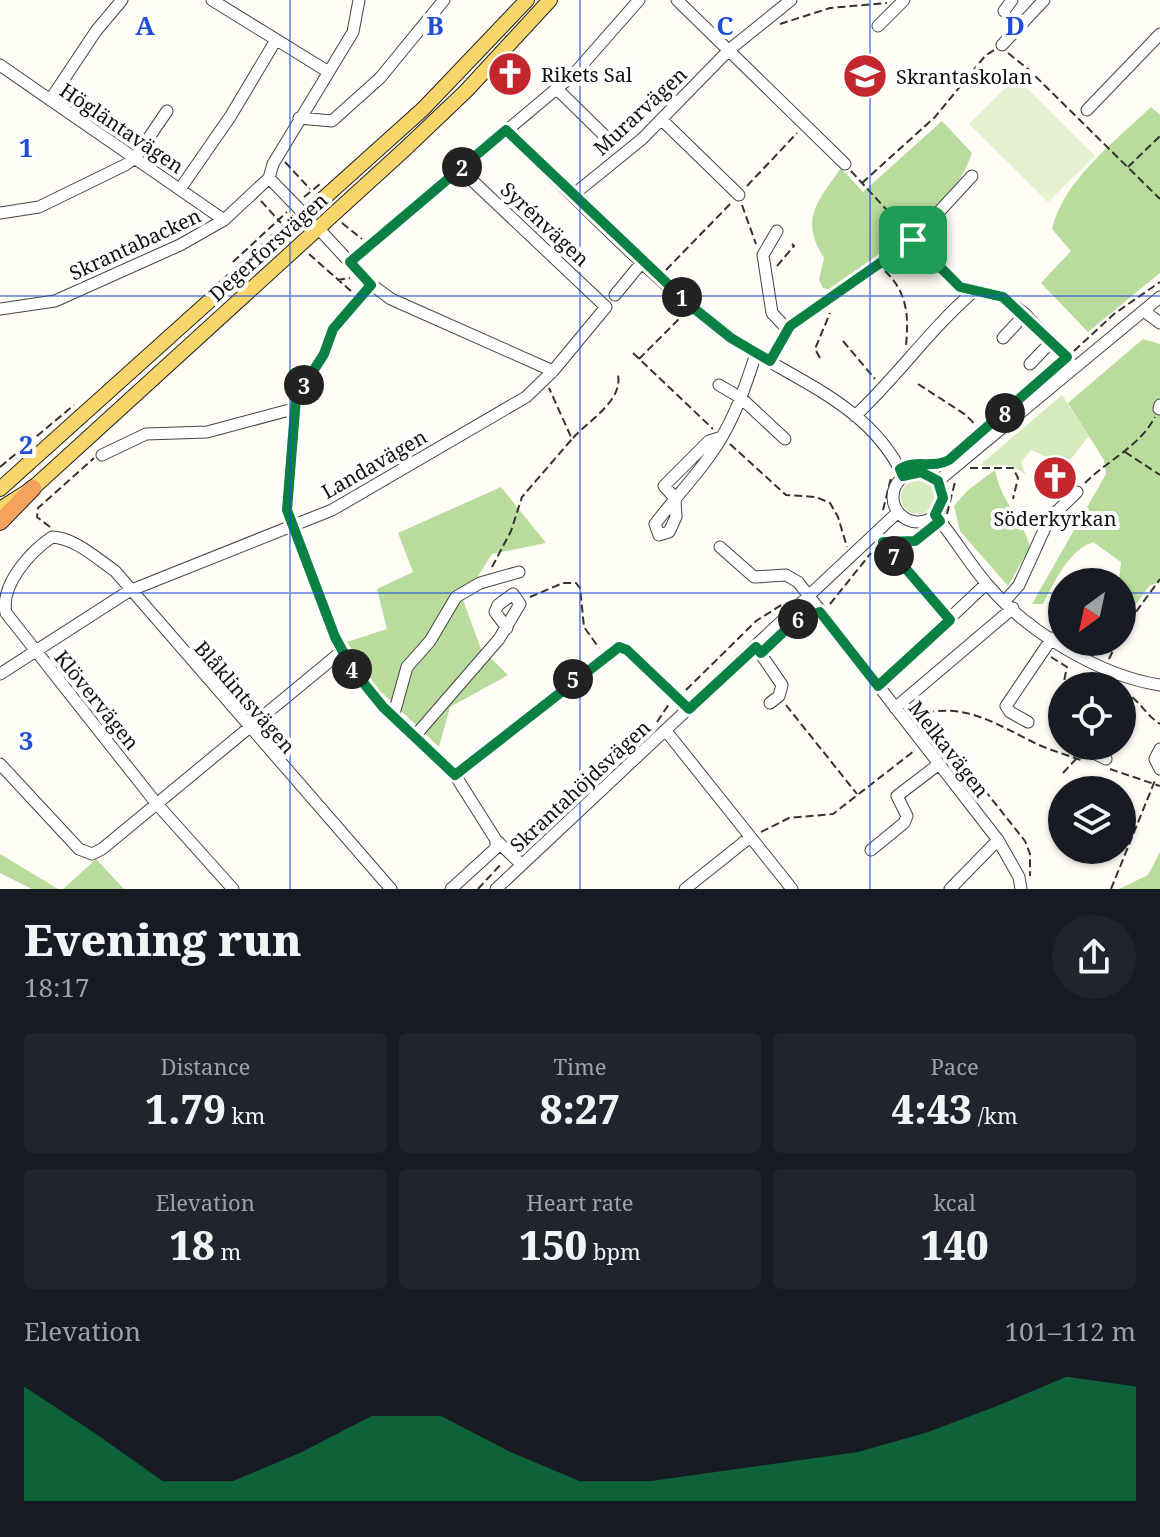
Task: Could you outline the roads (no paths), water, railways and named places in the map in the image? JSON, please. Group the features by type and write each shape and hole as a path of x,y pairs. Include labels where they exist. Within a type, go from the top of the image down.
{"highway":[{"path":"0,522 33,488"}],"main road":[{"name":"Degerforsvägen","path":"0,489 423,109 527,0"},
{"name":"Degerforsvägen","path":"0,509 33,488 318,228 466,91 550,0"},
{"path":"306,216 318,228"}],"street":[{"path":"50,100 96,31 122,0"},
{"path":"212,0 327,71"},
{"path":"306,216 269,178 299,118 353,32 359,0"},
{"path":"299,118 332,121 380,78 444,0"},
{"path":"350,262 557,89 639,0"},
{"path":"677,0 845,164"},
{"name":"Murarvägen","path":"573,195 662,120 751,29 791,0"},
{"path":"1004,11 1012,0"},
{"path":"1002,45 1044,0"},
{"path":"878,26 902,2"},
{"path":"1087,110 1160,34"},
{"path":"180,189 230,117 276,40"},
{"name":"Högläntavägen","path":"0,65 224,220"},
{"path":"557,89 608,139"},
{"path":"0,213 39,207 113,173 135,158 167,111"},
{"path":"662,120 739,195"},
{"path":"506,130 691,306 756,354 816,387 855,416 901,473"},
{"name":"Syrénvägen","path":"460,169 606,307"},
{"path":"770,361 788,330 824,301 913,240 972,176"},
{"name":"Skrantabacken","path":"0,309 37,305 87,289 190,240 224,220 269,178"},
{"path":"318,228 371,285 399,303 549,375"},
{"path":"777,231 763,255 772,313 788,330"},
{"path":"913,240 960,287 1003,297 1025,314 1070,362"},
{"path":"615,295 643,261"},
{"path":"371,285 333,329 324,354 301,388 293,409 287,510 342,651 368,690 455,775 496,840 522,865"},
{"path":"855,416 885,388 905,362 973,292"},
{"path":"938,481 1070,362 1160,297"},
{"name":"Landavägen","path":"0,674 129,591 353,499 526,397 549,375 606,307"},
{"path":"1144,311 1160,323"},
{"path":"1003,338 1025,314"},
{"path":"1030,364 1052,341"},
{"path":"675,498 722,437 741,398 756,354"},
{"path":"719,385 741,398 785,439"},
{"path":"102,455 146,434 207,432 293,409"},
{"path":"901,473 921,472 938,481 943,498 938,518"},
{"path":"901,473 893,496 898,512 916,522 938,518"},
{"path":"895,708 1009,604 1049,519 1077,492"},
{"name":"Skrantahöjdsvägen","path":"496,889 756,647 806,593 898,512"},
{"path":"938,518 986,584 1048,635"},
{"name":"Klövervägen","path":"63,538 52,537 42,544 4,593 6,613 156,803 233,889"},
{"name":"Blåklintsvägen","path":"63,538 115,571 129,591 391,889"},
{"path":"720,547 754,577 786,575 806,593"},
{"path":"393,717 407,667 430,641 448,607 463,591 519,572"},
{"path":"878,686 986,584"},
{"name":"Melkavägen","path":"806,593 998,840 1026,886"},
{"path":"414,737 507,628 520,604 513,594 498,605 495,612 507,628"},
{"path":"1028,722 1010,712 1006,706 1048,644"},
{"path":"455,775 619,647 627,650 689,709"},
{"path":"756,647 782,685 775,699"},
{"path":"0,764 79,849 92,854 342,651"},
{"path":"1082,656 1108,672"},
{"path":"1136,679 1160,685"},
{"path":"666,731 792,889"},
{"path":"1160,749 1155,759 1160,769"},
{"path":"1098,760 1104,763"},
{"path":"871,850 904,823 907,816 897,796 939,764"},
{"path":"685,889 749,838"},
{"path":"451,889 496,848 496,840"},
{"path":"950,889 998,840"}],"place":[{"name":"Rikets Sal","path":"510,74"},
{"name":"Skrantaskolan","path":"865,76"},
{"name":"Söderkyrkan","path":"1055,478"}]}
